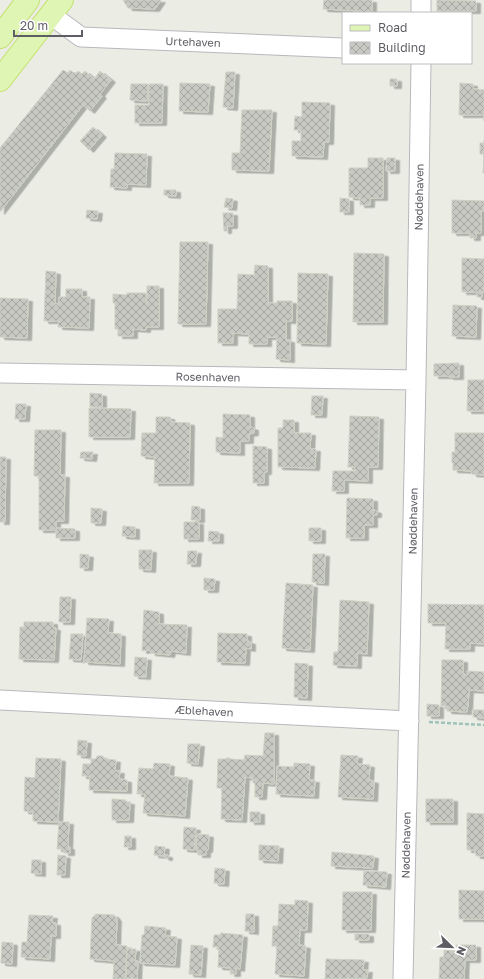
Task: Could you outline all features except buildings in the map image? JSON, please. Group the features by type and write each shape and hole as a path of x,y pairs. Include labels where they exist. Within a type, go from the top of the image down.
{"main road":[{"path":"0,37 28,0"},
{"path":"0,80 56,7"}],"street":[{"path":"421,0 421,12"},
{"name":"Urtehaven","path":"56,7 81,37 342,48"},
{"name":"Nøddehaven","path":"403,979 416,380 421,64"},
{"name":"Rosenhaven","path":"0,373 416,380"},
{"name":"Æblehaven","path":"0,700 408,721"}],"path":[{"path":"408,721 484,725"}]}
